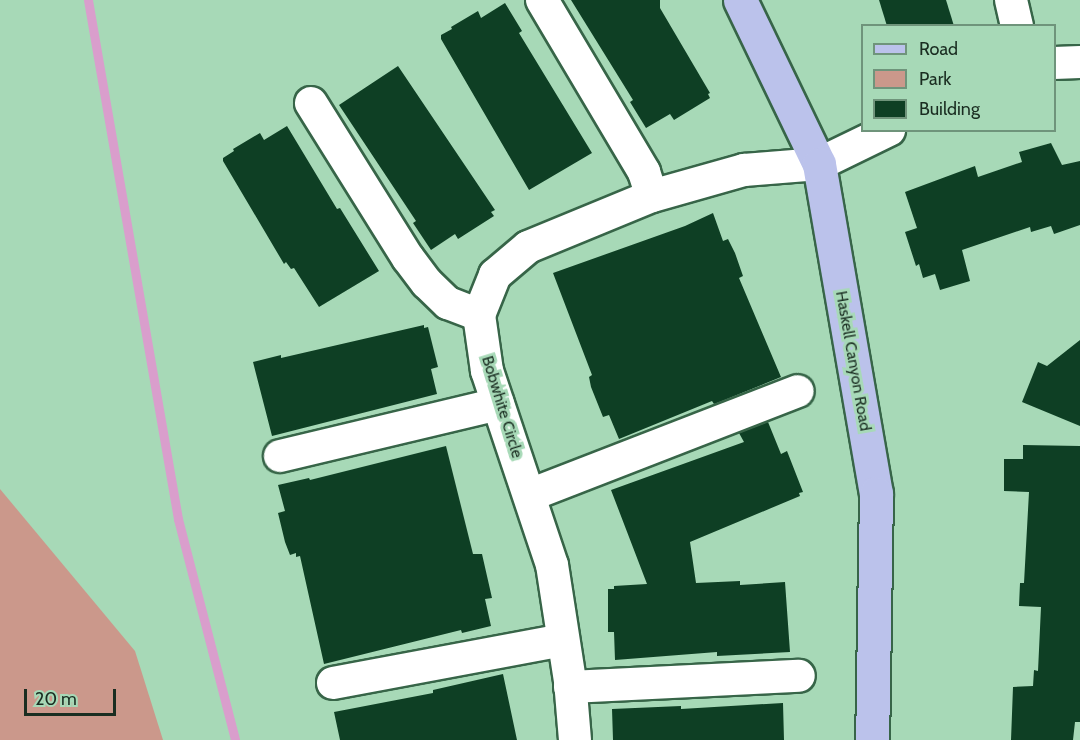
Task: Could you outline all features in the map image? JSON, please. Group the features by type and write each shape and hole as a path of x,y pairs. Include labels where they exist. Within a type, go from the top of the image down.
{"main road":[{"name":"Haskell Canyon Road","path":"740,0 819,164 876,493 873,740"}],"street":[{"path":"542,0 644,172 652,196"},
{"path":"1011,0 1017,24"},
{"path":"1056,63 1080,62"},
{"path":"311,104 408,258 427,284 448,303 479,315"},
{"path":"819,164 885,132"},
{"name":"Bobwhite Circle","path":"575,740 570,687 552,565 487,371 479,315 495,275 528,247 652,196 744,170 819,164"},
{"path":"530,495 798,391"},
{"path":"280,456 498,404"},
{"path":"333,683 562,640"},
{"path":"570,687 799,676"}],"green space":[{"path":"0,489 135,651 163,740 0,740"}],"building":[{"path":"571,0 660,0 660,8 710,93 708,94 710,98 674,120 670,114 646,128 630,102 633,100"},
{"path":"879,0 946,0 953,24 886,24"},
{"path":"505,3 522,31 519,33 592,153 529,190 441,39 441,35 452,29 451,27 478,11 481,18"},
{"path":"398,66 495,210 491,212 494,216 458,239 455,234 431,250 413,223 416,221 339,105"},
{"path":"287,126 337,209 340,208 379,271 319,307 294,268 291,269 286,262 284,264 223,161 223,158 234,151 233,149 260,133 264,140"},
{"path":"1051,143 1062,165 1080,161 1080,225 1054,234 1051,226 1031,232 1030,227 962,250 970,281 940,290 935,274 923,278 919,264 916,266 905,232 917,228 905,192 975,166 978,177 1022,162 1019,152"},
{"path":"713,213 723,241 728,239 735,253 743,276 739,278 781,377 714,404 712,401 619,439 609,415 603,417 591,387 589,377 592,375 553,273 685,226"},
{"path":"424,325 424,328 428,327 438,367 431,369 437,394 272,436 253,362 281,355 281,358"},
{"path":"1080,340 1080,426 1022,402 1038,362 1047,366"},
{"path":"768,422 781,454 787,451 803,492 799,493 800,496 690,542 696,583 740,581 740,585 785,582 790,652 717,656 717,652 615,660 614,632 608,632 608,589 614,589 614,586 647,584 611,490 744,442 739,433"},
{"path":"1023,445 1080,446 1080,722 1075,722 1073,740 1011,740 1013,687 1033,686 1034,670 1038,671 1041,607 1019,606 1020,583 1024,583 1029,492 1004,491 1004,459 1023,459"},
{"path":"446,446 473,554 482,554 492,598 485,599 491,626 462,633 461,630 324,664 300,556 296,557 296,553 290,555 285,542 278,513 285,511 278,485 309,478 310,480"},
{"path":"503,674 517,740 340,740 334,712 433,693 433,690"},
{"path":"783,703 784,740 613,740 612,709 681,706 681,709"}],"waterway":[{"path":"88,0 178,519 235,740"}]}
